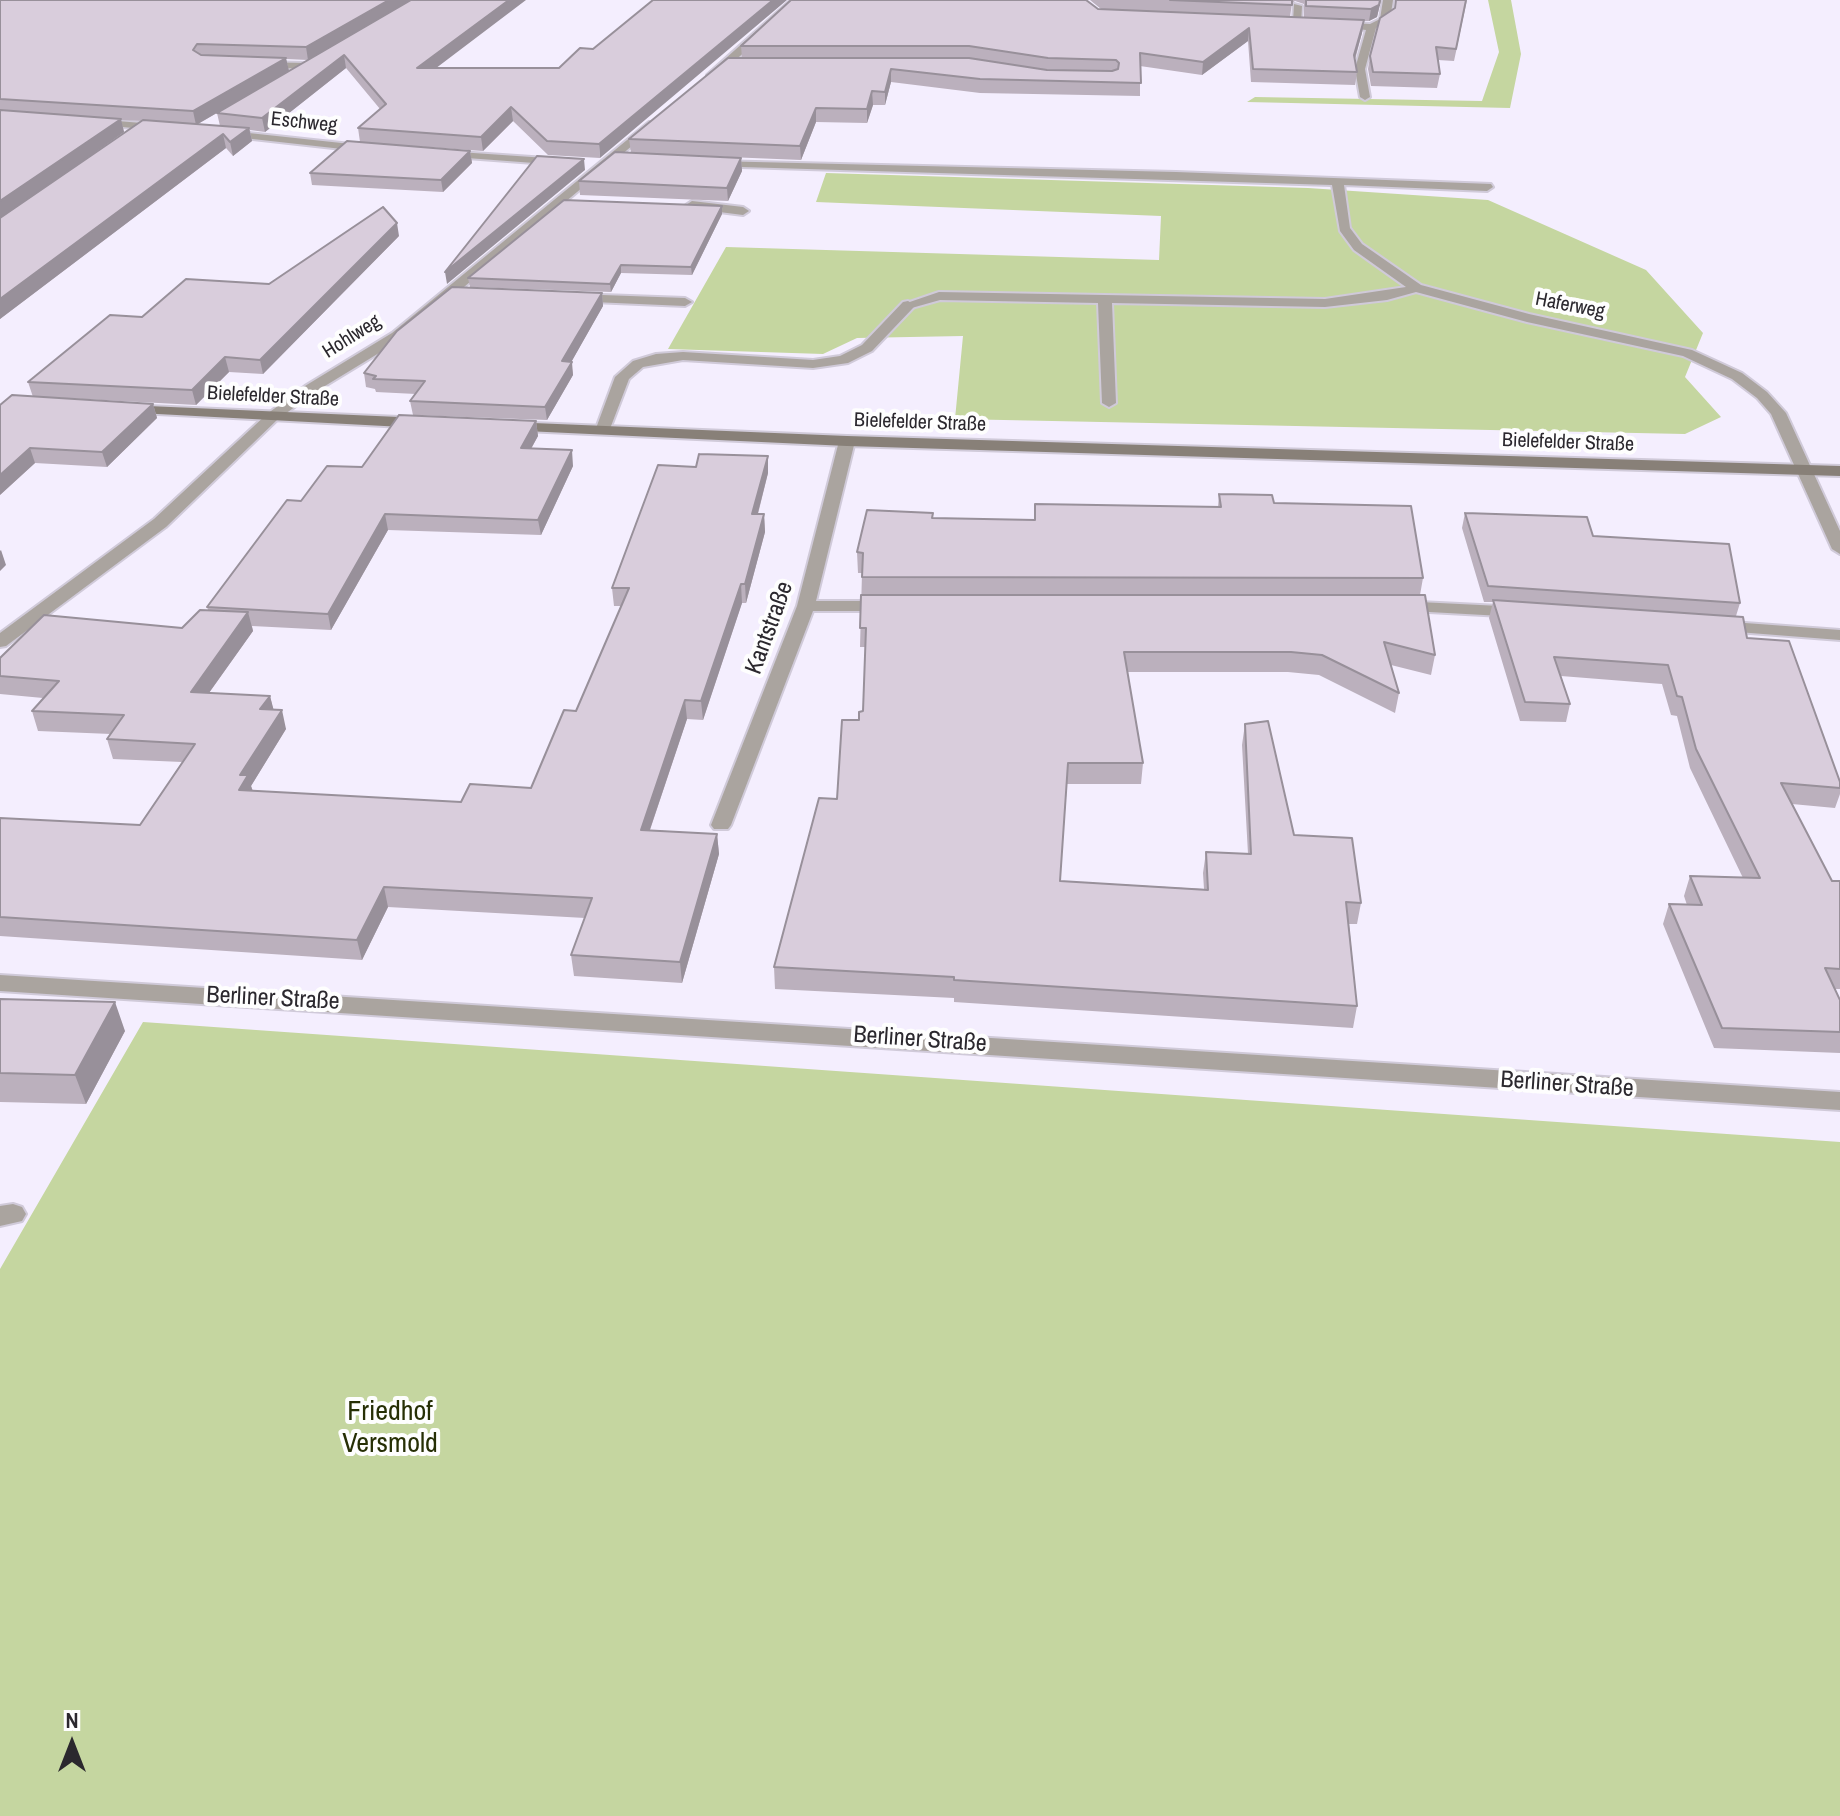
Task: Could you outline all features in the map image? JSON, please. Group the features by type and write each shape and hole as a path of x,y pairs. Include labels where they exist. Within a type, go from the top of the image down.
{"main road":[{"name":"Bielefelder Straße","path":"109,408 445,424"},
{"name":"Bielefelder Straße","path":"493,426 847,441 1840,471"}],"street":[{"path":"702,83 796,0"},
{"path":"1327,24 1372,27 1385,20 1388,0"},
{"path":"1297,6 1298,22"},
{"path":"1284,22 1312,23"},
{"path":"1365,97 1360,69 1372,27"},
{"path":"295,74 321,59"},
{"path":"249,64 308,66"},
{"path":"725,65 740,65"},
{"name":"Hohlweg","path":"0,642 160,523 272,417 310,389 397,336 668,111"},
{"path":"76,121 173,128"},
{"path":"134,135 146,126"},
{"name":"Eschweg","path":"215,132 378,150"},
{"path":"438,154 573,163"},
{"path":"588,164 637,160"},
{"path":"698,164 1176,175 1487,187"},
{"name":"Haferweg","path":"1338,183 1344,228 1358,247 1416,288 1527,318 1687,353 1737,376 1762,395 1778,413 1840,549"},
{"path":"560,201 574,202"},
{"path":"677,205 720,206 743,211"},
{"path":"603,431 622,377 638,364 656,358 683,356 813,364 843,360 867,348 908,305 939,296 1325,303 1387,296 1416,288"},
{"path":"450,293 465,294"},
{"path":"560,297 685,302"},
{"path":"1105,300 1109,403"},
{"name":"Kantstraße","path":"721,825 806,606 847,441"},
{"path":"806,606 900,606"},
{"path":"1374,606 1539,612"},
{"path":"1697,624 1840,635"},
{"name":"Berliner Straße","path":"0,983 1840,1101"}],"green space":[{"path":"1488,0 1511,0 1521,54 1510,108 1247,102 1255,97 1482,101 1499,52"},
{"path":"826,173 1308,188 1488,200 1646,270 1703,333 1685,377 1721,417 1685,434 955,419 963,336 857,338 823,354 668,349 726,247 1159,260 1161,216 816,202"},
{"name":"Friedhof Versmold","path":"143,1022 1840,1142 1840,1816 0,1816 0,1269"}],"building":[{"path":"0,0 389,0 306,47 197,44 193,50 201,55 286,58 193,111 0,99"},
{"path":"411,0 509,0 417,68 559,68 580,48 593,49 653,0 773,0 599,144 547,141 511,107 481,137 358,128 386,104 344,55 262,118 217,113"},
{"path":"791,0 1086,0 1098,9 1364,20 1354,55 1357,72 1253,69 1249,28 1203,62 1140,53 1141,83 980,79 891,69 885,92 872,91 867,109 816,108 800,146 629,139 728,58 969,58 1047,70 1118,69 1116,60 1048,58 969,46 741,46"},
{"path":"1170,0 1292,0 1292,5"},
{"path":"1306,0 1380,0 1379,5 1371,9 1306,6"},
{"path":"1396,0 1466,0 1456,49 1436,47 1440,74 1373,72 1370,56 1380,18 1395,8"},
{"path":"0,110 121,119 0,201"},
{"path":"143,120 249,128 230,142 223,134 0,299 0,218"},
{"path":"347,141 470,151 441,180 310,173"},
{"path":"615,152 741,158 727,188 579,181"},
{"path":"537,156 584,159 445,272"},
{"path":"564,200 722,206 691,267 621,265 610,284 468,278"},
{"path":"383,207 397,223 260,360 225,357 192,390 28,382 110,315 142,317 186,279 269,284"},
{"path":"452,287 602,293 562,361 572,362 545,407 410,401 425,381 373,379 376,376 364,373 397,331"},
{"path":"12,395 153,404 102,452 30,448 0,475 0,405"},
{"path":"399,415 536,421 521,448 572,450 538,520 385,514 328,614 207,607 287,500 301,501 327,466 362,467"},
{"path":"699,454 768,456 752,514 764,514 745,584 741,584 701,701 685,700 641,830 717,834 680,962 571,955 592,898 384,887 357,940 0,917 0,818 140,825 195,744 107,739 124,715 32,711 59,681 0,676 0,658 44,615 182,628 200,610 248,612 191,692 270,696 260,709 282,710 240,775 248,775 239,790 461,802 470,784 531,788 564,710 576,711 629,588 612,588 658,465 696,467"},
{"path":"1219,494 1272,495 1274,503 1411,506 1423,578 862,577 863,553 857,552 867,510 933,513 932,518 1035,520 1035,504 1221,507"},
{"path":"1465,513 1587,517 1593,536 1729,544 1740,603 1488,586"},
{"path":"861,595 1425,595 1435,655 1384,642 1399,693 1322,655 1291,652 1124,652 1143,763 1068,763 1060,881 1208,890 1206,852 1251,854 1245,724 1268,721 1294,835 1352,838 1361,903 1346,902 1357,1006 774,967 819,798 837,799 842,720 859,720 859,712 863,711 866,628 860,628"},
{"path":"1493,600 1743,617 1747,638 1789,641 1840,782 1840,788 1781,783 1832,881 1840,881 1840,969 1825,968 1840,1000 1840,1032 1722,1028 1669,904 1702,905 1690,876 1760,878 1696,749 1682,697 1677,696 1668,665 1554,657 1570,704 1525,702"},
{"path":"0,999 115,1002 75,1075 0,1073"}]}
